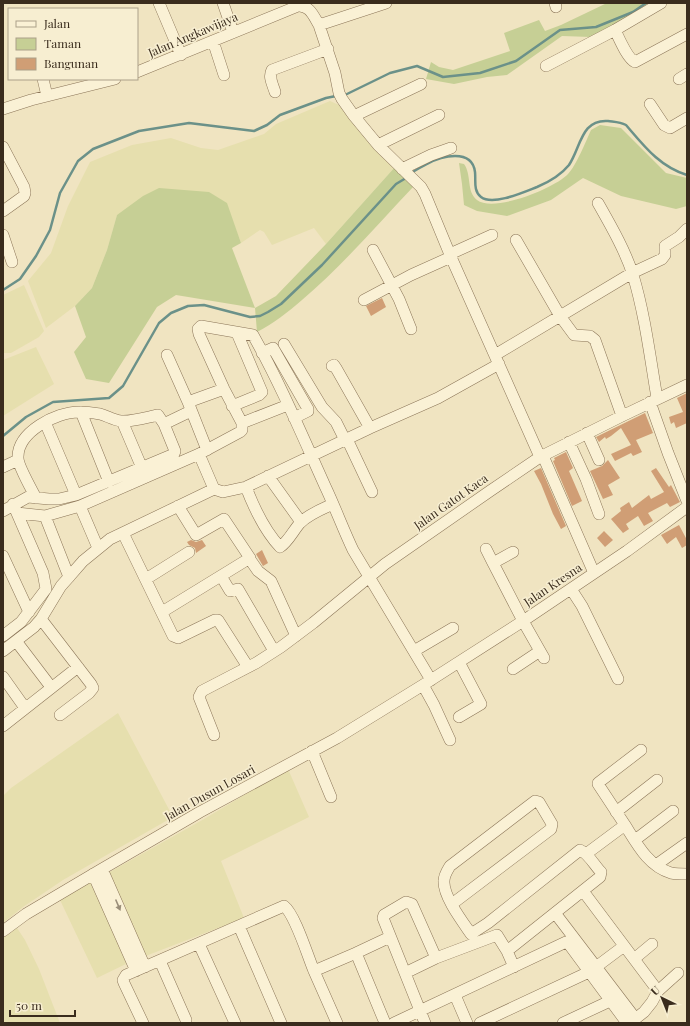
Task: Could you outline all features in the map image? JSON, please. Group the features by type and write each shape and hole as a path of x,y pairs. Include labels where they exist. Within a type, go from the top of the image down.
{"street":[{"path":"159,3 181,55"},
{"path":"223,3 233,32"},
{"path":"386,3 319,25 328,48 339,93 354,116 378,145 421,187 425,194 497,359 594,574"},
{"path":"546,66 615,30 661,3"},
{"name":"Jalan Angkawijaya","path":"138,72 298,6 305,6 319,25"},
{"path":"615,30 631,60 635,62 687,34"},
{"path":"213,41 224,75"},
{"path":"275,92 270,77 272,70 328,48"},
{"path":"43,80 47,96"},
{"path":"3,109 101,81"},
{"path":"354,116 421,84"},
{"path":"650,104 664,125 670,128 687,118"},
{"path":"378,145 439,115"},
{"path":"3,147 24,187 25,193 24,196 3,211"},
{"path":"403,170 434,154 451,148"},
{"path":"598,203 625,254 639,296 654,400 668,453 687,501"},
{"path":"3,651 41,619 61,586 98,548 110,539 214,489 223,492 246,487 311,455 438,398 560,316 632,273 662,259 665,255 665,246 679,237 687,229"},
{"path":"3,235 12,262"},
{"path":"364,300 391,284 492,235"},
{"path":"516,240 560,316 574,335 590,336 595,340 622,416"},
{"path":"373,250 391,284 412,330"},
{"path":"3,511 15,509 44,516 80,506 203,452 240,432 242,430 242,423 224,389 198,329 201,326 253,335 288,405 353,550 414,651 427,682 434,706 450,740"},
{"path":"232,406 262,392 236,333"},
{"path":"284,344 322,407 336,422 372,492"},
{"path":"262,353 272,347 308,409 308,411 294,418"},
{"path":"167,355 190,407 214,489"},
{"path":"332,366 334,365 336,368 370,428"},
{"name":"Jalan Gatot Kaca","path":"214,735 199,695 202,691 248,667 296,636 386,564 490,490 541,457 687,385"},
{"path":"164,424 190,407 224,389"},
{"path":"242,423 288,405"},
{"path":"81,412 109,482"},
{"path":"15,509 28,497 36,498 49,499 59,499 76,495 174,454 175,451 164,424 158,415 122,421 100,414 81,412 63,415 45,422 33,430 23,441 20,447 18,460 36,498"},
{"path":"122,421 142,468"},
{"path":"45,422 76,495"},
{"path":"587,433 599,460"},
{"path":"569,442 586,479 599,514"},
{"path":"3,467 18,460"},
{"path":"268,476 301,522"},
{"path":"246,487 253,505 279,546 286,542 301,522 333,504"},
{"path":"80,506 98,548"},
{"path":"178,506 196,536 224,519 258,571 271,581 296,636"},
{"name":"Jalan Kresna","path":"427,682 594,574 687,507"},
{"path":"3,636 21,622 46,589 42,573 15,509"},
{"path":"44,516 69,577"},
{"path":"123,533 173,636 176,638 218,620 248,667"},
{"path":"486,549 542,655 513,669"},
{"path":"146,579 189,552"},
{"path":"493,563 513,552"},
{"path":"3,556 29,612"},
{"path":"162,612 249,558"},
{"path":"221,576 230,591 238,589 274,651"},
{"path":"571,589 582,606 618,679"},
{"path":"41,619 93,688 92,691 60,715"},
{"path":"414,651 453,628"},
{"path":"16,641 51,687"},
{"path":"459,662 481,704 459,717"},
{"path":"3,726 78,667"},
{"path":"3,677 25,708"},
{"name":"Jalan Dusun Losari","path":"3,931 26,914 97,872 200,812 312,751 427,682"},
{"path":"641,750 598,784 648,859 672,873 687,874"},
{"path":"312,751 331,797"},
{"path":"616,812 657,780"},
{"path":"452,904 551,829 552,824 539,802 535,800 450,866 445,873 444,889 452,904 473,939"},
{"path":"635,840 674,811"},
{"path":"586,854 625,825"},
{"path":"656,865 687,843"},
{"path":"473,939 488,923 580,850 583,851 602,874 600,877 507,951"},
{"path":"97,872 140,969"},
{"path":"583,891 658,991"},
{"path":"425,1023 383,918 384,915 406,902 411,902 436,958"},
{"path":"143,1023 123,980 126,975 281,907 286,908 295,923 314,972 337,1023"},
{"path":"555,913 610,1001 631,1021"},
{"path":"488,923 507,951 514,967"},
{"path":"239,926 281,1023"},
{"path":"405,973 473,939 497,935"},
{"path":"314,972 390,936"},
{"path":"394,1023 566,942 592,970 631,1021"},
{"path":"199,944 235,1023"},
{"path":"634,959 652,944"},
{"path":"480,1023 592,970 624,946"},
{"path":"356,953 385,1023"},
{"path":"160,961 184,1022"},
{"path":"631,1021 644,1012 658,991 678,973"},
{"path":"454,995 467,1023"},
{"path":"563,1023 610,1001"}],"shaded area":[{"path":"330,101 339,105 395,167 326,244 314,228 272,245 264,232 260,230 241,243 226,203 208,192 117,215 107,250 92,288 75,306 46,328 28,281 51,253 68,206 90,162 132,145 171,138 201,148 218,150 264,134 276,124"},
{"path":"24,285 44,331 39,337 11,353 3,353 3,295"},
{"path":"36,347 54,384 3,416 3,360"},
{"path":"118,713 173,817 63,880 23,907 3,923 3,796 11,788"},
{"path":"288,769 309,817 221,861 244,918 143,957 108,873 204,819"},
{"path":"91,882 128,963 97,978 60,900"},
{"path":"17,928 25,940 39,969 60,1023 3,1023 3,938"}],"green space":[{"path":"607,3 655,3 591,37 562,36 507,75 487,77 454,84 426,79 431,62 439,67 453,70 510,51 504,33 539,20 545,31"},
{"path":"600,125 621,128 666,173 687,178 687,206 676,209 621,196 583,178 551,200 507,216 477,211 464,205 459,163 464,164 466,168 471,192 477,200 485,203 510,201 538,192 561,180 571,170 591,130"},
{"path":"395,167 414,186 317,287 280,318 257,332 255,308 276,296 326,244"},
{"path":"159,188 209,192 227,203 241,243 232,248 255,308 176,295 157,307 109,383 86,379 74,352 86,337 75,306 92,288 107,250 117,215 143,196"}],"building":[{"path":"382,298 386,307 371,316 366,306"},
{"path":"687,393 687,423 676,428 674,422 671,424 669,417 683,412 677,398"},
{"path":"645,413 653,433 636,440 642,452 633,456 631,453 615,461 611,454 631,445 621,428 611,436 606,439 605,437 599,442 596,437"},
{"path":"566,452 573,468 569,471 582,501 572,506 553,461 555,460 554,458"},
{"path":"608,460 620,478 608,485 613,495 603,499 590,471 602,466"},
{"path":"541,468 566,526 561,529 534,471"},
{"path":"656,468 669,487 671,485 680,502 670,507 667,503 648,513 653,521 644,526 638,516 626,524 629,529 623,533 611,519 621,511 620,508 629,502 632,508 649,495 651,499 664,492 651,471"},
{"path":"679,525 687,540 687,545 682,548 676,537 667,544 661,535"},
{"path":"604,531 613,540 605,547 597,538"},
{"path":"191,540 196,542 202,540 206,546 196,553 195,548 187,542"},
{"path":"262,550 268,563 263,566 256,554"}],"waterway":[{"path":"347,94 390,73 417,66 443,77 480,73 516,61 560,30 596,27 633,12 646,3"},
{"path":"3,290 20,279 36,256 50,230 60,193 78,161 93,149 139,131 189,123 254,131 267,125 280,115 326,98 336,96"},
{"path":"411,173 440,158 455,156 462,157 473,164 475,172 475,185 478,195 486,199 493,200 509,197 550,181 566,169 587,129 592,124 608,121 626,125 653,155 669,167 687,175"},
{"path":"3,436 26,417 53,402 109,398 123,386 159,323 171,313 188,306 204,305 250,317 260,316 281,304 322,265 396,184 406,178"}]}
